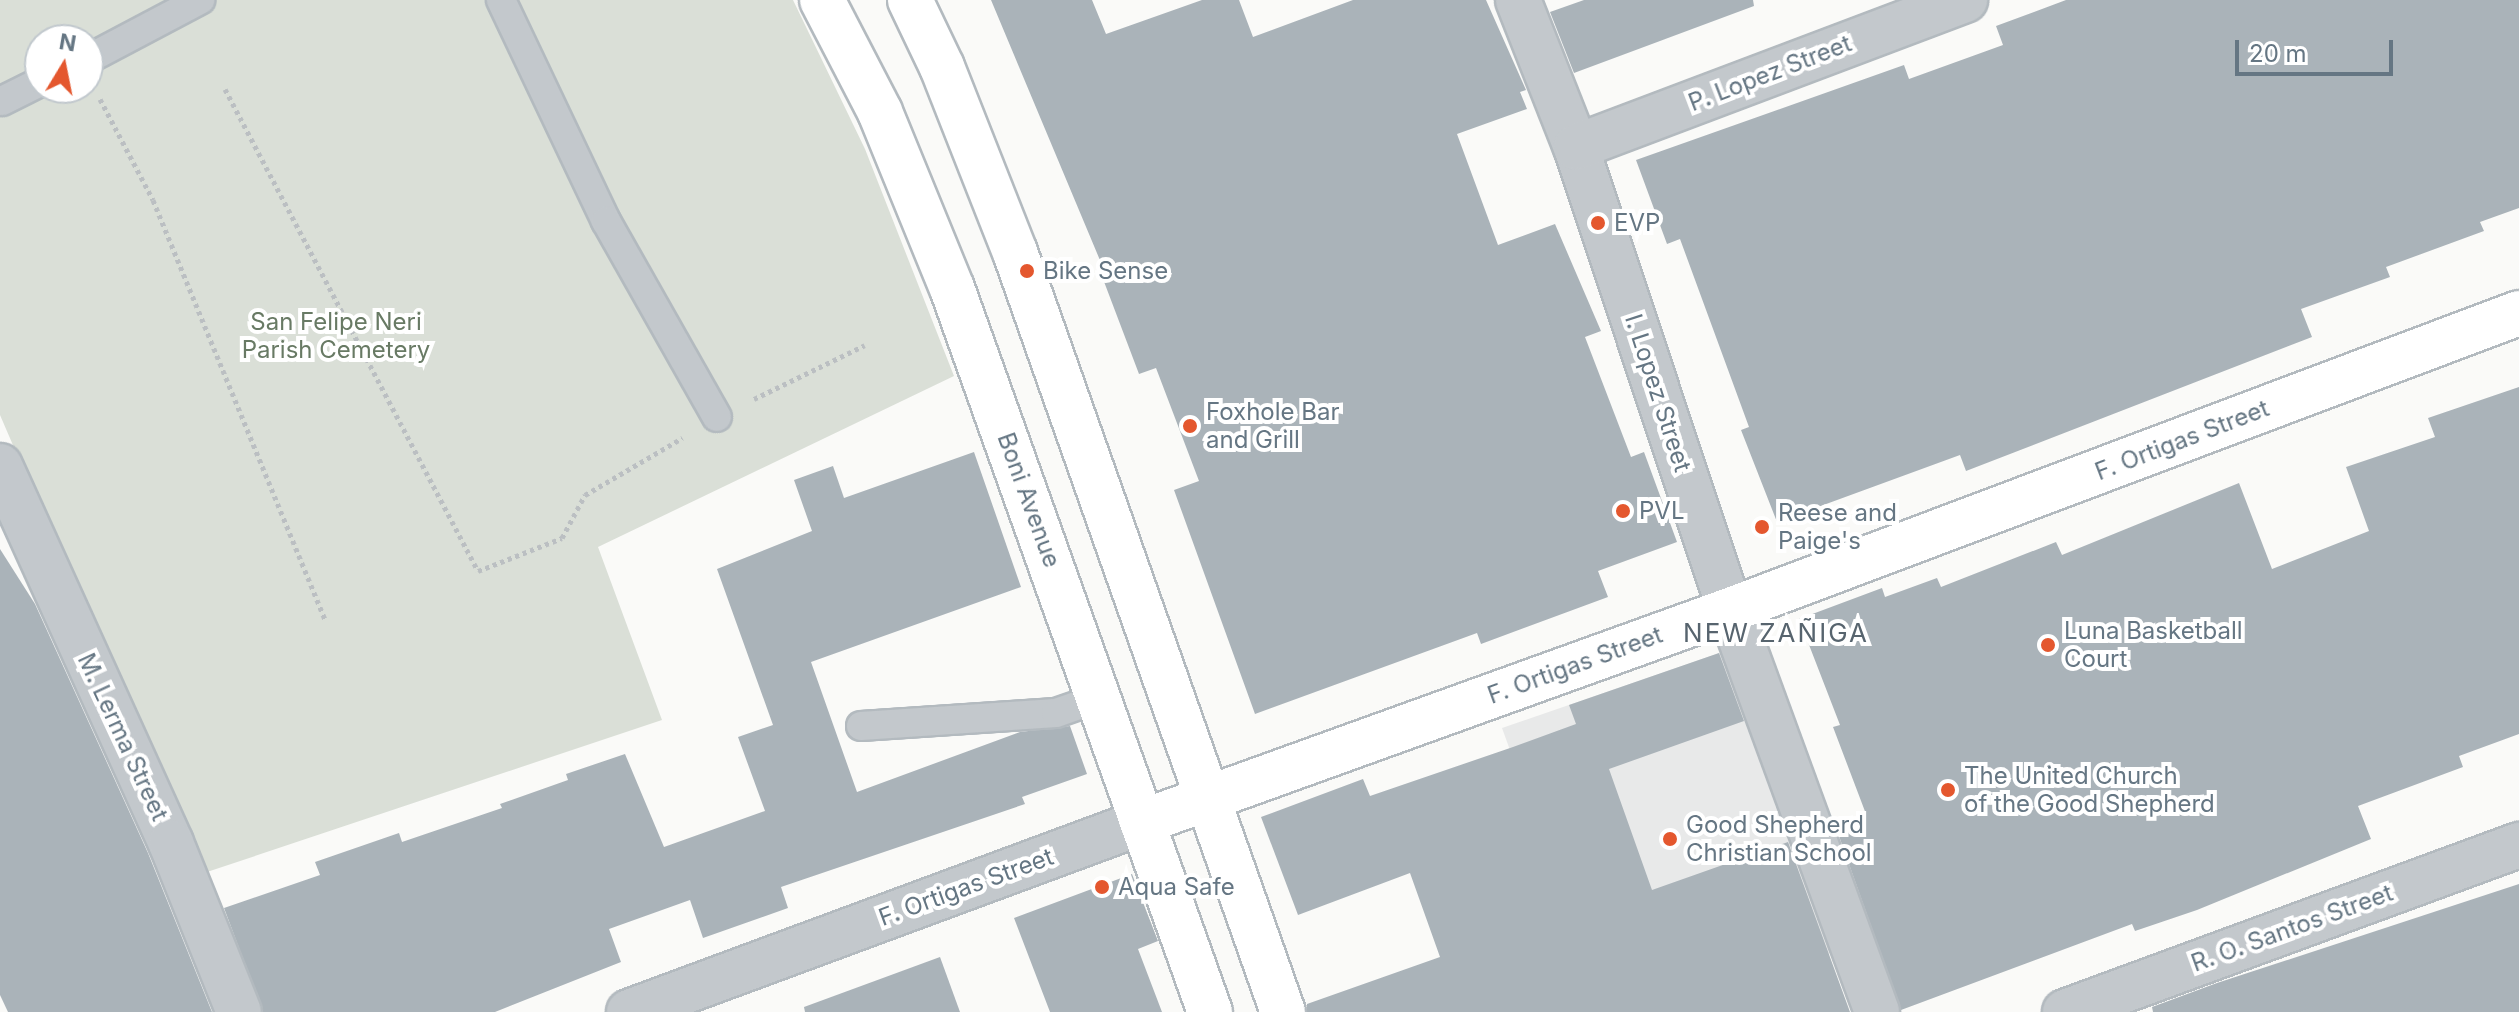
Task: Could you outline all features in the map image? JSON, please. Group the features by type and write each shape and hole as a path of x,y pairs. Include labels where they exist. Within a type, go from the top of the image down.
{"main road":[{"name":"Boni Avenue","path":"822,0 880,112 952,288 1210,1012"},
{"path":"910,0 942,67 1015,252 1205,799 1283,1012"},
{"name":"F. Ortigas Street","path":"1142,822 1730,610 2519,313"}],"street":[{"name":"I. Lopez Street","path":"1518,0 1576,147 1730,610 1877,1012"},
{"name":"P. Lopez Street","path":"1576,147 1965,0"},
{"name":"M. Lerma Street","path":"0,466 164,829 239,1012"},
{"name":"F. Ortigas Street","path":"629,1012 1142,822"},
{"name":"R. O. Santos Street","path":"2065,1012 2519,845"}],"lane":[{"path":"104,51 200,0"},
{"path":"501,0 606,221 717,417"},
{"path":"2,101 24,90"},
{"path":"861,726 1056,713 1099,698"}],"path":[{"path":"225,89 478,571 562,538 585,495 717,417 865,345"},
{"path":"102,104 153,200 326,621"}],"shaded area":[{"name":"Good Shepherd Christian School","path":"1728,650 1839,950 1655,1012 1605,1012 1502,728"}],"green space":[{"name":"San Felipe Neri Parish Cemetery","path":"0,0 793,0 865,149 954,376 598,547 662,720 198,875 0,415"}],"building":[{"path":"991,0 1092,0 1106,34 1202,0 1239,0 1253,37 1353,0 1486,0 1526,90 1520,92 1527,109 1457,134 1498,245 1555,224 1601,331 1585,337 1631,457 1644,452 1677,542 1598,571 1608,597 1481,644 1477,633 1255,714 1174,490 1199,481 1156,368 1139,374 1103,279 1107,277"},
{"path":"1584,0 1753,0 1754,6 1574,73 1550,12"},
{"path":"2066,0 2519,0 2519,208 2480,222 2484,231 2386,267 2390,277 2301,309 2312,337 1966,471 1960,455 1777,522 1741,430 1749,427 1680,239 1667,244 1636,160 1904,65 1909,79 2003,45 1996,26"},
{"path":"2519,387 2519,734 2459,756 2463,767 2358,806 2371,839 2197,910 2135,931 2132,924 1901,1010 1835,825 1866,814 1833,727 1840,725 1799,619 1882,588 1885,597 1937,578 1941,587 2056,542 2062,555 2239,483 2272,569 2369,531 2346,467 2435,437 2428,418"},
{"path":"974,452 1021,587 811,662 857,792 1020,732 1070,726 1087,774 1022,797 1025,804 781,887 788,908 703,938 690,900 609,929 621,962 495,1012 263,1012 224,908 320,875 315,862 399,833 402,842 502,808 500,804 568,780 566,774 625,754 664,847 765,811 738,737 773,725 717,569 812,531 794,480 833,466 844,498"},
{"path":"0,549 35,604 148,853 212,1012 8,1012 0,995"},
{"path":"1719,653 1744,721 1609,769 1652,890 1788,842 1850,1012 1307,1012 1307,1004 1440,957 1410,873 1298,915 1261,817 1363,779 1370,796 1513,747 1576,724 1569,705"},
{"path":"1132,874 1158,941 1138,949 1162,1012 1050,1012 1014,918"},
{"path":"2519,884 2519,1012 2153,1012 2152,1007 2217,983"},
{"path":"940,957 960,1012 805,1012 804,1007"}],"place":[{"name":"EVP","path":"1598,223"},
{"name":"Bike Sense","path":"1027,271"},
{"name":"Foxhole Bar and Grill","path":"1190,426"},
{"name":"PVL","path":"1623,511"},
{"name":"Reese and Paige's","path":"1762,527"},
{"name":"Luna Basketball Court","path":"2048,645"},
{"name":"The United Church of the Good Shepherd","path":"1948,790"},
{"name":"Good Shepherd Christian School","path":"1670,839"},
{"name":"Aqua Safe","path":"1102,887"}],"district":[{"name":"NEW ZAÑIGA","path":"1776,633"}]}
